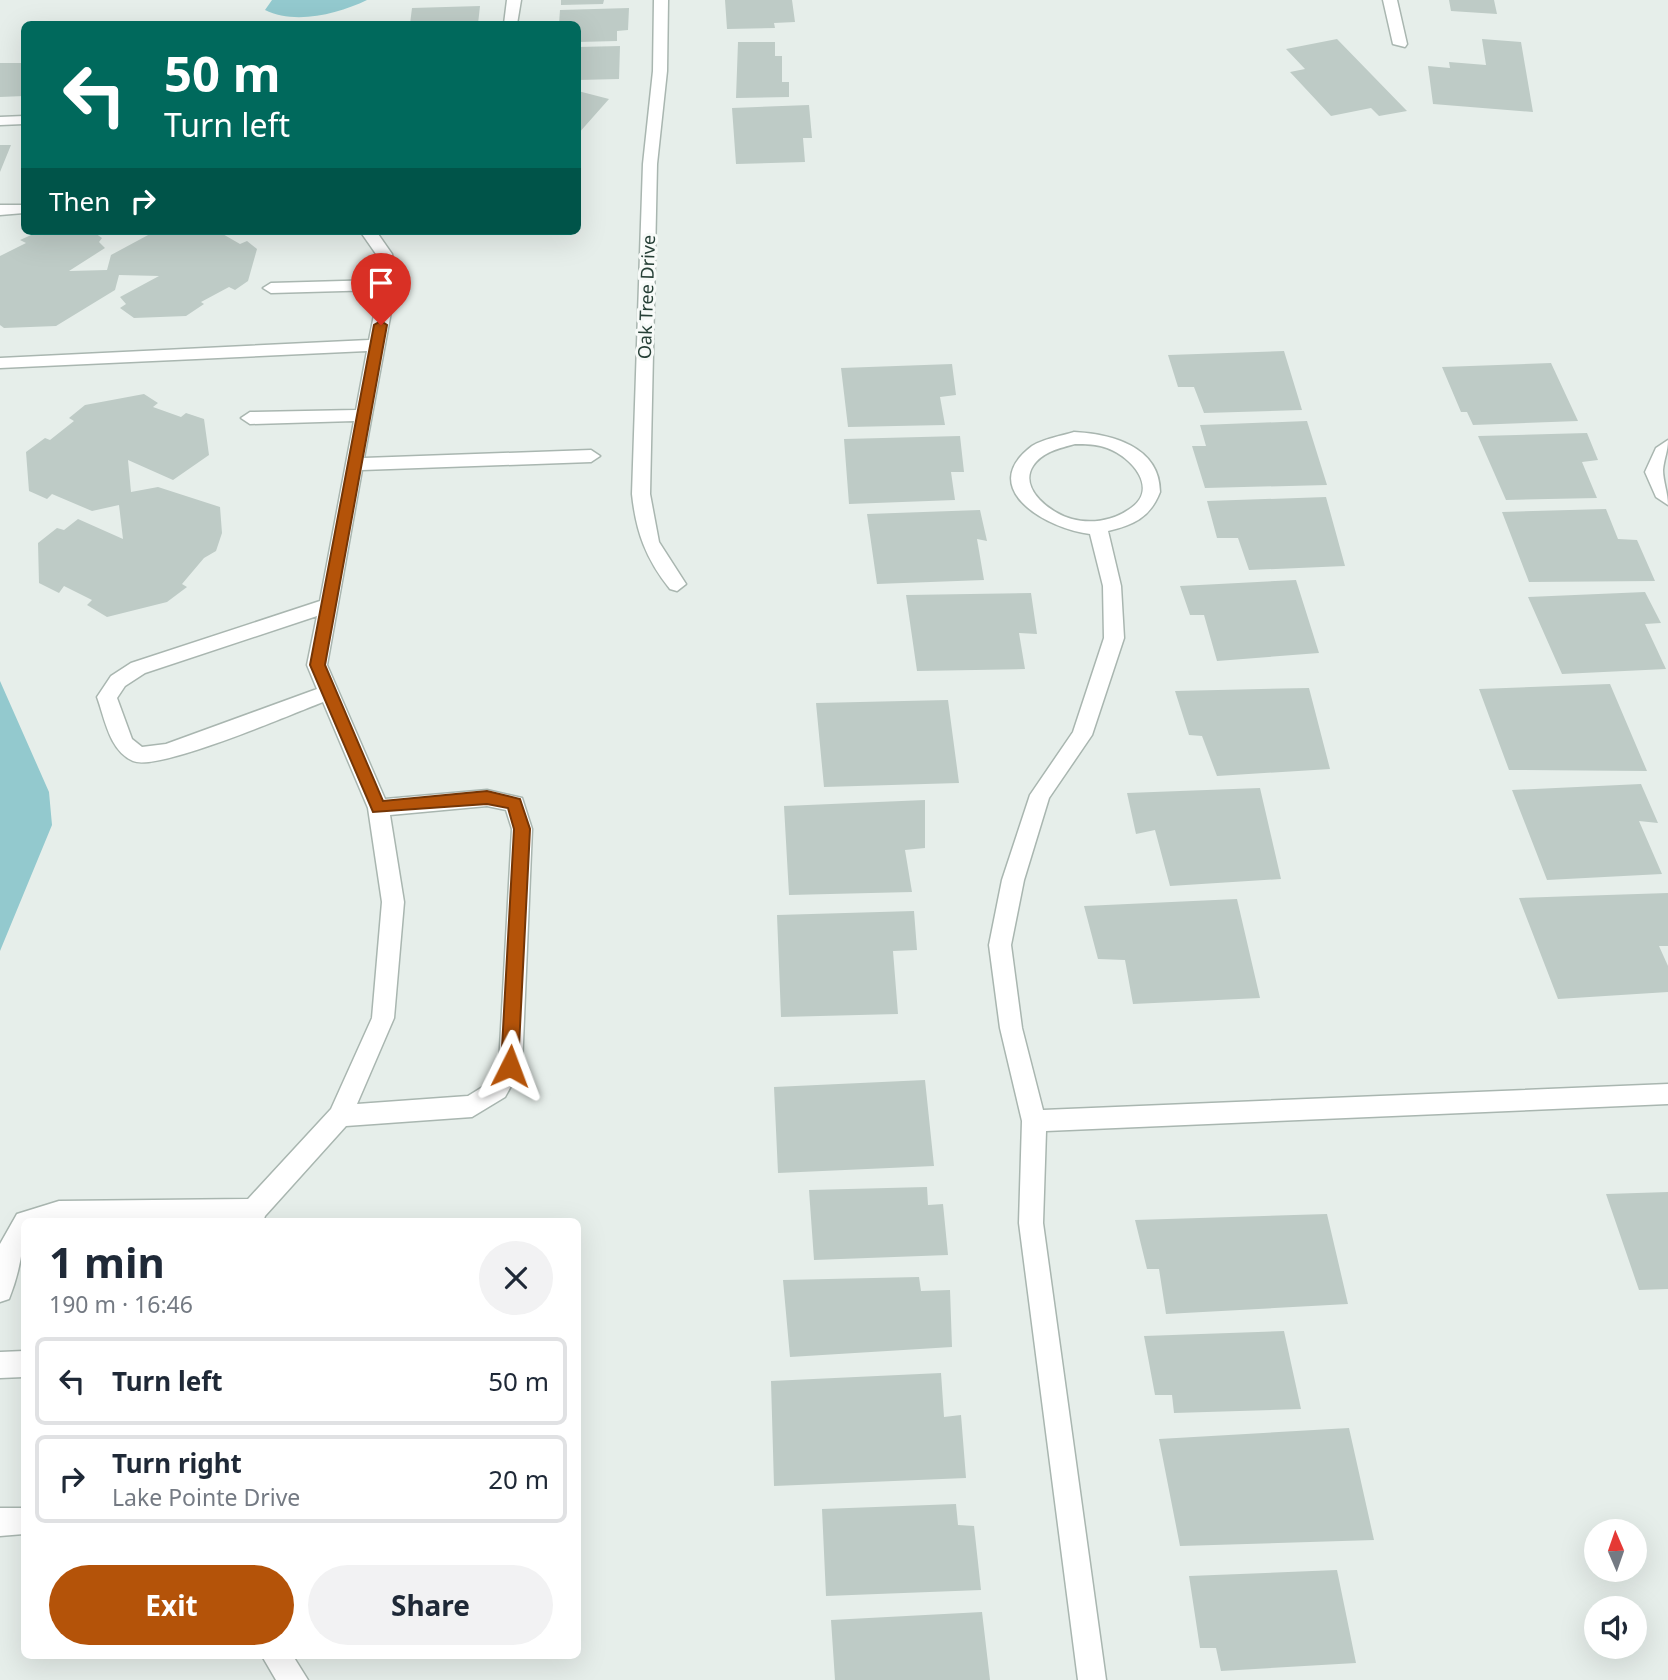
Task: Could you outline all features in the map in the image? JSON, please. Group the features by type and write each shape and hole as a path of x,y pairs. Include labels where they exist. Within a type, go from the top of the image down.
{"street":[{"path":"511,21 514,0"},
{"name":"Oak Tree Drive","path":"661,0 660,71 650,164 641,494 645,536 652,553 677,584"},
{"path":"1390,0 1401,44"},
{"path":"0,121 21,120"},
{"path":"0,210 21,209"},
{"path":"40,1218 59,1212 253,1216 340,1116 383,1018 393,902 378,808 317,665 388,285 384,254 371,235"},
{"path":"271,288 388,285"},
{"path":"0,363 377,345"},
{"path":"250,418 364,415"},
{"path":"1095,439 1114,443 1144,464 1152,485 1147,505 1135,516 1118,524 1098,528 1063,523 1035,508 1023,494 1020,478 1024,463 1036,451 1053,442 1095,439"},
{"path":"1668,446 1658,453 1653,466 1654,480 1668,499"},
{"path":"355,464 591,456"},
{"path":"1092,1680 1031,1223 1034,1121 1011,1028 1000,945 1013,880 1040,795 1082,735 1114,638 1112,586 1098,528"},
{"path":"329,605 138,668 118,681 107,697 124,744 139,755 167,752 329,692"},
{"path":"340,1116 472,1106 497,1090 510,1066 522,829 515,804 487,798 378,808"},
{"path":"1034,1121 1668,1094"},
{"path":"0,1290 13,1241 21,1229"},
{"path":"0,1365 21,1364"},
{"path":"0,1522 21,1521"},
{"path":"278,1659 294,1680"}],"water":[{"path":"272,0 367,0 330,13 290,17 265,10"},
{"path":"0,681 49,792 52,825 0,951"}],"building":[{"path":"561,0 604,0 603,4 561,5"},
{"path":"725,0 792,0 795,22 774,23 775,28 727,29"},
{"path":"1449,0 1494,0 1497,14 1451,11"},
{"path":"480,6 478,21 410,21 412,8"},
{"path":"629,8 628,30 617,31 617,41 581,42 581,21 559,21 560,10"},
{"path":"1337,39 1407,111 1379,116 1371,108 1331,116 1290,72 1305,69 1286,49"},
{"path":"1482,39 1521,42 1533,112 1433,104 1428,66 1450,68 1449,62 1486,65"},
{"path":"738,42 775,42 775,56 782,56 782,82 789,82 789,97 736,98"},
{"path":"620,46 619,79 581,80 581,47"},
{"path":"0,63 21,63 21,96 0,97"},
{"path":"581,92 609,99 581,131"},
{"path":"809,105 812,138 803,138 805,162 736,164 732,108"},
{"path":"0,145 11,145 0,172"},
{"path":"31,235 98,235 102,238 99,242 105,248 69,271 107,270 111,255 148,235 224,235 240,244 247,241 257,249 248,281 235,290 229,287 201,302 204,304 186,316 134,318 120,308 126,304 120,297 159,276 119,275 115,290 56,326 4,328 0,325 0,256 26,243 20,240"},
{"path":"1284,351 1302,410 1204,413 1194,387 1178,387 1168,355"},
{"path":"1551,363 1578,421 1473,425 1467,412 1461,412 1442,367"},
{"path":"952,364 956,395 940,397 945,425 848,427 841,368"},
{"path":"144,394 158,403 153,407 181,417 186,413 204,419 209,455 173,480 128,460 131,492 158,487 220,507 222,533 216,551 204,558 182,584 187,587 167,602 107,617 87,605 92,600 64,586 59,593 39,583 38,543 57,528 64,530 78,519 123,539 119,505 92,511 52,494 47,499 29,491 26,452 45,438 50,440 74,421 69,418 85,405"},
{"path":"1307,421 1327,485 1205,488 1192,446 1206,446 1200,425"},
{"path":"1587,433 1598,460 1582,462 1597,498 1506,500 1478,436"},
{"path":"960,436 964,472 951,472 955,500 849,504 844,439"},
{"path":"1326,497 1345,566 1249,570 1238,538 1217,538 1207,501"},
{"path":"1606,509 1618,539 1637,540 1655,581 1529,582 1502,512"},
{"path":"980,510 987,541 977,539 984,580 877,584 867,514"},
{"path":"1296,580 1319,653 1217,661 1204,615 1190,615 1180,586"},
{"path":"1645,592 1661,623 1645,624 1666,669 1562,674 1528,597"},
{"path":"1031,593 1037,634 1019,633 1025,669 917,671 906,595"},
{"path":"1610,684 1647,771 1509,770 1479,689"},
{"path":"1309,688 1330,769 1217,776 1202,736 1189,735 1175,691"},
{"path":"948,700 959,783 824,787 816,703"},
{"path":"1641,784 1658,823 1639,821 1662,874 1547,880 1512,790"},
{"path":"1260,788 1281,879 1170,886 1155,830 1136,834 1127,793"},
{"path":"925,800 925,848 905,850 912,892 789,895 784,806"},
{"path":"1668,893 1668,946 1659,946 1668,966 1668,992 1558,999 1519,898"},
{"path":"1237,899 1260,998 1133,1004 1125,960 1098,959 1084,906"},
{"path":"914,911 917,950 893,951 898,1014 781,1017 777,915"},
{"path":"925,1080 934,1166 778,1173 774,1087"},
{"path":"927,1187 928,1205 943,1204 948,1255 814,1260 809,1190"},
{"path":"1668,1192 1668,1289 1639,1290 1606,1194"},
{"path":"1327,1214 1348,1304 1166,1314 1159,1269 1147,1269 1135,1220"},
{"path":"919,1277 921,1291 950,1290 952,1347 790,1357 783,1280"},
{"path":"1284,1331 1301,1409 1174,1413 1172,1395 1155,1395 1144,1336"},
{"path":"941,1373 944,1417 961,1415 966,1478 774,1486 771,1381"},
{"path":"1349,1428 1374,1540 1180,1546 1159,1439"},
{"path":"956,1504 958,1525 974,1526 981,1590 826,1596 822,1509"},
{"path":"1337,1570 1356,1663 1221,1671 1216,1648 1200,1648 1189,1576"},
{"path":"982,1612 990,1680 835,1680 831,1620"}],"route":[{"path":"381,325 317,665 378,808 487,798 515,804 522,829 510,1066"}]}
